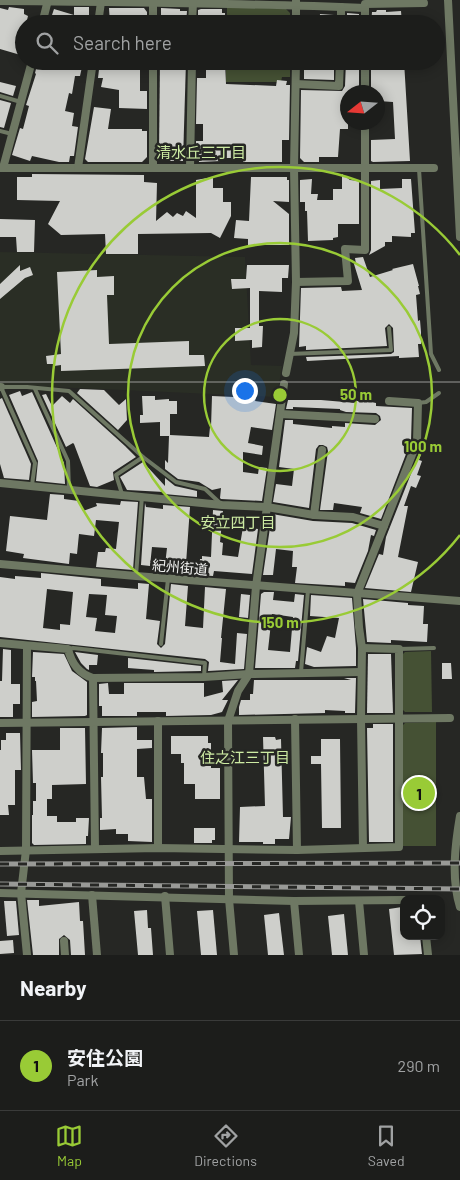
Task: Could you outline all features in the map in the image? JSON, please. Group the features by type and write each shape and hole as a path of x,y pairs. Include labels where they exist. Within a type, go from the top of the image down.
{"street":[{"path":"448,0 460,237"},
{"path":"0,1 296,2 365,8"},
{"path":"44,15 48,1"},
{"path":"153,1 153,15"},
{"path":"99,15 101,2"},
{"path":"192,15 193,2"},
{"path":"296,2 296,15"},
{"path":"365,15 365,4 424,3"},
{"path":"341,7 341,15"},
{"path":"30,70 1,168 434,168"},
{"path":"78,168 92,70"},
{"path":"153,70 153,168"},
{"path":"190,168 192,70"},
{"path":"286,373 294,333 296,282 294,168 296,70"},
{"path":"296,84 339,86 340,70"},
{"path":"365,70 365,85"},
{"path":"296,282 348,281 345,249 365,250 366,130"},
{"path":"234,955 229,899 228,720 238,691 248,674 256,586 284,384"},
{"path":"363,848 362,648 358,594 417,442 418,403 389,401"},
{"path":"280,414 375,419"},
{"path":"314,515 322,450"},
{"path":"0,483 222,505 267,507 314,515 353,517 384,526"},
{"name":"紀州街道","path":"0,564 460,601"},
{"path":"0,643 68,649 70,660 85,676 93,678 361,672"},
{"path":"27,646 26,850 21,893 27,955"},
{"path":"0,851 158,848 297,850 399,847 399,649 362,648"},
{"path":"93,678 95,849"},
{"path":"0,723 450,718"},
{"path":"295,719 297,850"},
{"path":"158,721 158,848"},
{"path":"460,816 455,848 460,907"},
{"path":"0,893 229,899 400,900"},
{"path":"92,895 98,955"},
{"path":"165,896 170,955"},
{"path":"294,900 299,955"},
{"path":"359,901 364,955"},
{"path":"426,940 428,955"},
{"path":"64,941 65,955"}],"lane":[{"path":"0,96 21,102"},
{"path":"0,131 12,134"},
{"path":"419,169 431,354 439,370"},
{"path":"289,354 391,350 389,328"},
{"path":"32,486 35,463 0,387 27,387 69,391 143,457 176,482 205,489 222,505"},
{"path":"35,389 68,461 69,490"},
{"path":"418,403 426,402 439,393"},
{"path":"122,494 116,475 143,457"},
{"path":"136,576 142,496"},
{"path":"161,644 168,579"},
{"path":"301,673 308,590"},
{"path":"399,649 434,648"},
{"path":"68,649 206,662 204,677"}],"shaded area":[{"path":"0,252 245,257 251,365 282,366 277,397 0,386"}],"green space":[{"path":"227,7 284,7 290,13 290,15 227,15"},
{"path":"226,70 290,70 290,77 282,77 281,82 226,82"},
{"path":"431,651 432,712 405,712 402,709 402,655 405,652"},
{"path":"436,722 436,846 403,846 402,726 405,723"}],"building":[{"path":"9,7 24,9 24,14 26,15 15,15 15,53 0,49 0,8 8,10"},
{"path":"74,7 89,7 89,15 74,15"},
{"path":"109,8 144,8 147,12 147,15 109,15"},
{"path":"161,8 187,11 187,15 161,15"},
{"path":"54,9 74,15 52,15"},
{"path":"222,9 222,13 225,13 225,15 198,15 198,10"},
{"path":"377,10 386,10 386,12 401,11 401,15 372,15 372,12"},
{"path":"347,13 359,14 359,15 347,15"},
{"path":"36,70 81,70 80,76 75,76 72,94 69,93 65,111 74,113 72,126 78,127 74,156 70,156 69,162 59,162 32,156 30,161 12,155 20,128 23,129 29,106 26,105"},
{"path":"99,70 140,70 140,91 147,91 147,109 119,108 119,90 101,87 103,78 98,78"},
{"path":"160,70 186,70 183,161 165,161 159,154"},
{"path":"206,70 225,70 226,84 276,86 277,80 287,81 286,85 290,85 289,140 282,140 282,162 243,162 243,158 221,158 221,161 199,162 196,141 203,141 203,124 196,124 197,78 206,78"},
{"path":"304,70 334,70 334,80 304,79"},
{"path":"346,70 359,70 359,85 345,85"},
{"path":"371,70 405,70 410,161 373,162 371,161 371,140 395,139 393,102 385,101 385,85 371,85"},
{"path":"0,82 16,86 13,96 0,92"},
{"path":"301,90 340,91 338,157 319,157 319,162 304,162 300,158"},
{"path":"0,100 11,103 4,128 0,127"},
{"path":"94,107 111,109 108,129 142,129 142,131 147,131 147,157 142,162 88,162 85,159"},
{"path":"32,174 144,175 144,182 157,183 156,221 167,212 173,217 177,213 183,216 186,211 196,218 196,180 213,177 213,188 223,188 223,202 231,202 231,216 220,238 211,233 138,234 138,254 106,254 105,234 61,235 48,224 60,201 17,200 17,177 32,177"},
{"path":"342,174 350,180 359,181 359,224 338,224 338,237 333,238 333,240 308,241 307,211 305,211 305,202 300,202 300,180 312,179 311,194 318,194 317,200 333,200 333,189 342,189"},
{"path":"251,177 287,177 287,180 289,180 289,202 273,201 289,214 289,245 248,245 248,239 234,238 236,220 249,221"},
{"path":"402,179 411,179 415,233 411,233 411,237 392,236 392,242 385,242 385,246 369,255 371,250 371,181 380,180 380,189 402,188"},
{"path":"0,219 35,220 34,252 17,252 16,237 0,237"},
{"path":"363,257 370,277 413,264 420,294 416,295 421,332 421,344 418,344 419,357 399,358 399,356 307,361 306,357 391,354 394,352 393,328 389,324 385,328 387,346 306,350 306,346 299,347 301,288 341,287 342,291 362,290 354,264 356,264 355,258"},
{"path":"20,265 20,271 30,267 33,275 25,278 0,299 0,284"},
{"path":"247,265 289,265 288,278 282,278 282,292 259,291 259,326 263,326 262,347 252,348 252,340 235,341 235,328 250,328 250,288 232,289 231,279 246,279"},
{"path":"97,270 97,277 114,276 114,295 107,295 109,344 189,341 189,355 204,355 205,366 61,371 61,365 47,364 46,356 61,354 57,272"},
{"path":"80,389 104,390 119,405 126,399 127,420 118,430 77,393"},
{"path":"20,391 22,396 32,392 64,463 65,484 36,481 38,461 9,395"},
{"path":"46,394 52,406 62,396 70,403 73,399 136,457 113,472 114,480 97,487 90,486 74,444 66,447 42,395"},
{"path":"142,396 155,396 155,400 169,399 169,401 177,401 177,414 170,414 170,435 209,437 212,396 256,398 255,401 276,404 272,430 251,427 248,443 263,446 262,455 243,452 243,472 258,474 259,467 267,468 262,501 221,499 221,488 212,490 199,482 178,479 165,469 165,460 168,463 169,436 160,436 160,422 140,423 140,415 143,415"},
{"path":"2,398 31,464 29,480 4,478 0,464 0,399"},
{"path":"288,400 356,403 356,401 366,401 376,403 376,406 412,408 411,441 381,519 360,513 362,507 334,503 333,510 320,510 328,451 327,447 323,445 319,445 316,449 309,508 273,502 276,484 292,486 294,469 279,467 285,420 293,420 293,424 332,428 332,426 345,427 345,423 375,425 381,420 380,416 376,413 346,412 340,409 293,407 293,409 286,409"},
{"path":"422,446 424,446 419,460 422,461 417,475 421,476 416,488 411,486 404,506 408,506 398,557 418,562 411,592 365,588 379,554 383,555 386,537"},
{"path":"143,462 165,486 165,478 175,486 197,491 197,497 164,494 164,492 127,490 120,477"},
{"path":"50,494 64,495 64,499 79,501 83,511 97,506 96,503 120,505 121,501 138,502 133,570 96,567 98,552 105,552 106,548 116,549 119,522 96,520 94,536 79,534 77,554 70,553 69,564 23,558 24,554 6,551 10,516 47,520"},
{"path":"145,503 146,507 163,509 163,505 190,507 186,564 179,564 179,566 165,565 167,548 152,547 150,566 141,565"},
{"path":"213,510 223,511 220,542 223,543 222,555 238,557 243,527 258,529 252,574 214,571 213,576 199,575 200,559 202,559 202,556 211,557"},
{"path":"272,514 313,521 352,523 376,530 374,536 371,535 368,551 355,583 345,582 345,586 295,583 297,567 292,567 293,551 276,549 273,575 263,575"},
{"path":"41,573 101,579 101,586 138,589 138,583 149,584 146,619 160,621 157,644 161,648 165,644 171,584 188,586 185,626 203,628 205,587 226,589 220,662 235,664 237,633 247,634 244,669 208,671 209,662 205,659 0,637 0,577 15,579 15,576 41,578","holes":["47,589 73,592 70,625 60,624 60,630 43,628","89,594 107,595 105,615 117,616 115,633 95,631 97,618 86,617"]},
{"path":"264,592 274,592 273,600 294,602 295,594 304,595 298,661 296,661 295,668 255,668 261,594","holes":["272,614 293,617 290,652 268,650"]},
{"path":"241,594 250,595 248,618 239,617"},
{"path":"311,595 352,598 356,666 314,667 305,664 307,647 321,652 327,636 335,638 339,618 310,616"},
{"path":"363,599 424,606 423,624 428,624 427,642 391,640 391,643 367,642"},
{"path":"3,649 11,650 11,684 20,684 20,704 13,704 13,717 0,717 0,681 2,681"},
{"path":"33,652 64,654 72,671 87,682 87,715 32,717 32,702 37,701 36,681 35,677 32,677"},
{"path":"75,652 98,655 97,665 89,665 89,670 87,669"},
{"path":"368,654 391,654 393,713 367,713"},
{"path":"128,658 201,666 201,671 154,672 154,670 128,668"},
{"path":"442,663 451,663 452,679 442,679"},
{"path":"344,678 356,678 355,713 325,710 325,713 239,715 241,700 250,700 250,694 253,694 254,680 351,680"},
{"path":"238,680 222,700 228,700 222,712 211,715 166,716 166,712 137,712 137,716 102,716 102,706 99,706 99,684 108,683 109,694 124,694 124,683 204,683 204,697 223,692 222,681"},
{"path":"373,724 393,724 393,842 369,842 367,728 373,728"},
{"path":"137,727 137,740 152,740 152,748 137,749 137,777 144,777 146,799 152,799 152,842 128,841 128,834 116,834 116,829 100,830 100,818 102,818 101,777 103,777 103,753 101,753 102,728"},
{"path":"60,728 85,728 86,784 52,785 52,799 47,799 47,816 57,816 57,822 76,822 76,818 89,818 88,836 86,836 86,844 34,845 32,843 32,815 33,801 36,801 36,783 33,783 32,750 60,750"},
{"path":"6,733 20,733 21,770 15,770 15,805 8,805 9,815 0,815 0,750 1,740 6,740"},
{"path":"171,736 208,736 208,743 211,743 211,768 220,768 220,799 195,799 195,784 184,784 184,763 181,763 181,754 171,754"},
{"path":"263,737 275,737 276,740 281,739 283,817 291,817 289,839 275,839 275,844 239,842 240,807 265,806"},
{"path":"321,739 340,739 341,828 322,828 321,764 311,764 311,756 321,756"},
{"path":"194,828 215,828 215,840 212,840 212,843 194,843"},
{"path":"27,900 39,900 39,906 79,902 80,921 83,921 85,955 71,955 70,940 64,935 59,939 59,955 33,955"},
{"path":"4,901 16,901 19,935 7,936"},
{"path":"400,907 400,940 420,940 422,954 394,955 389,909"},
{"path":"147,910 148,928 151,928 153,955 138,955 134,911"},
{"path":"213,910 217,955 201,955 197,911"},
{"path":"279,913 284,955 268,955 264,915"},
{"path":"344,914 348,955 332,955 328,916"},
{"path":"13,940 14,953 0,954 0,941"}],"tram line":[{"path":"0,382 460,382"}],"railway":[{"path":"0,864 460,863"},
{"path":"0,884 460,889"}],"place":[{"name":"安住公園","path":"419,793"}],"district":[{"name":"清水丘三丁目","path":"201,152"},
{"name":"安立四丁目","path":"238,522"},
{"name":"住之江三丁目","path":"245,757"}]}
